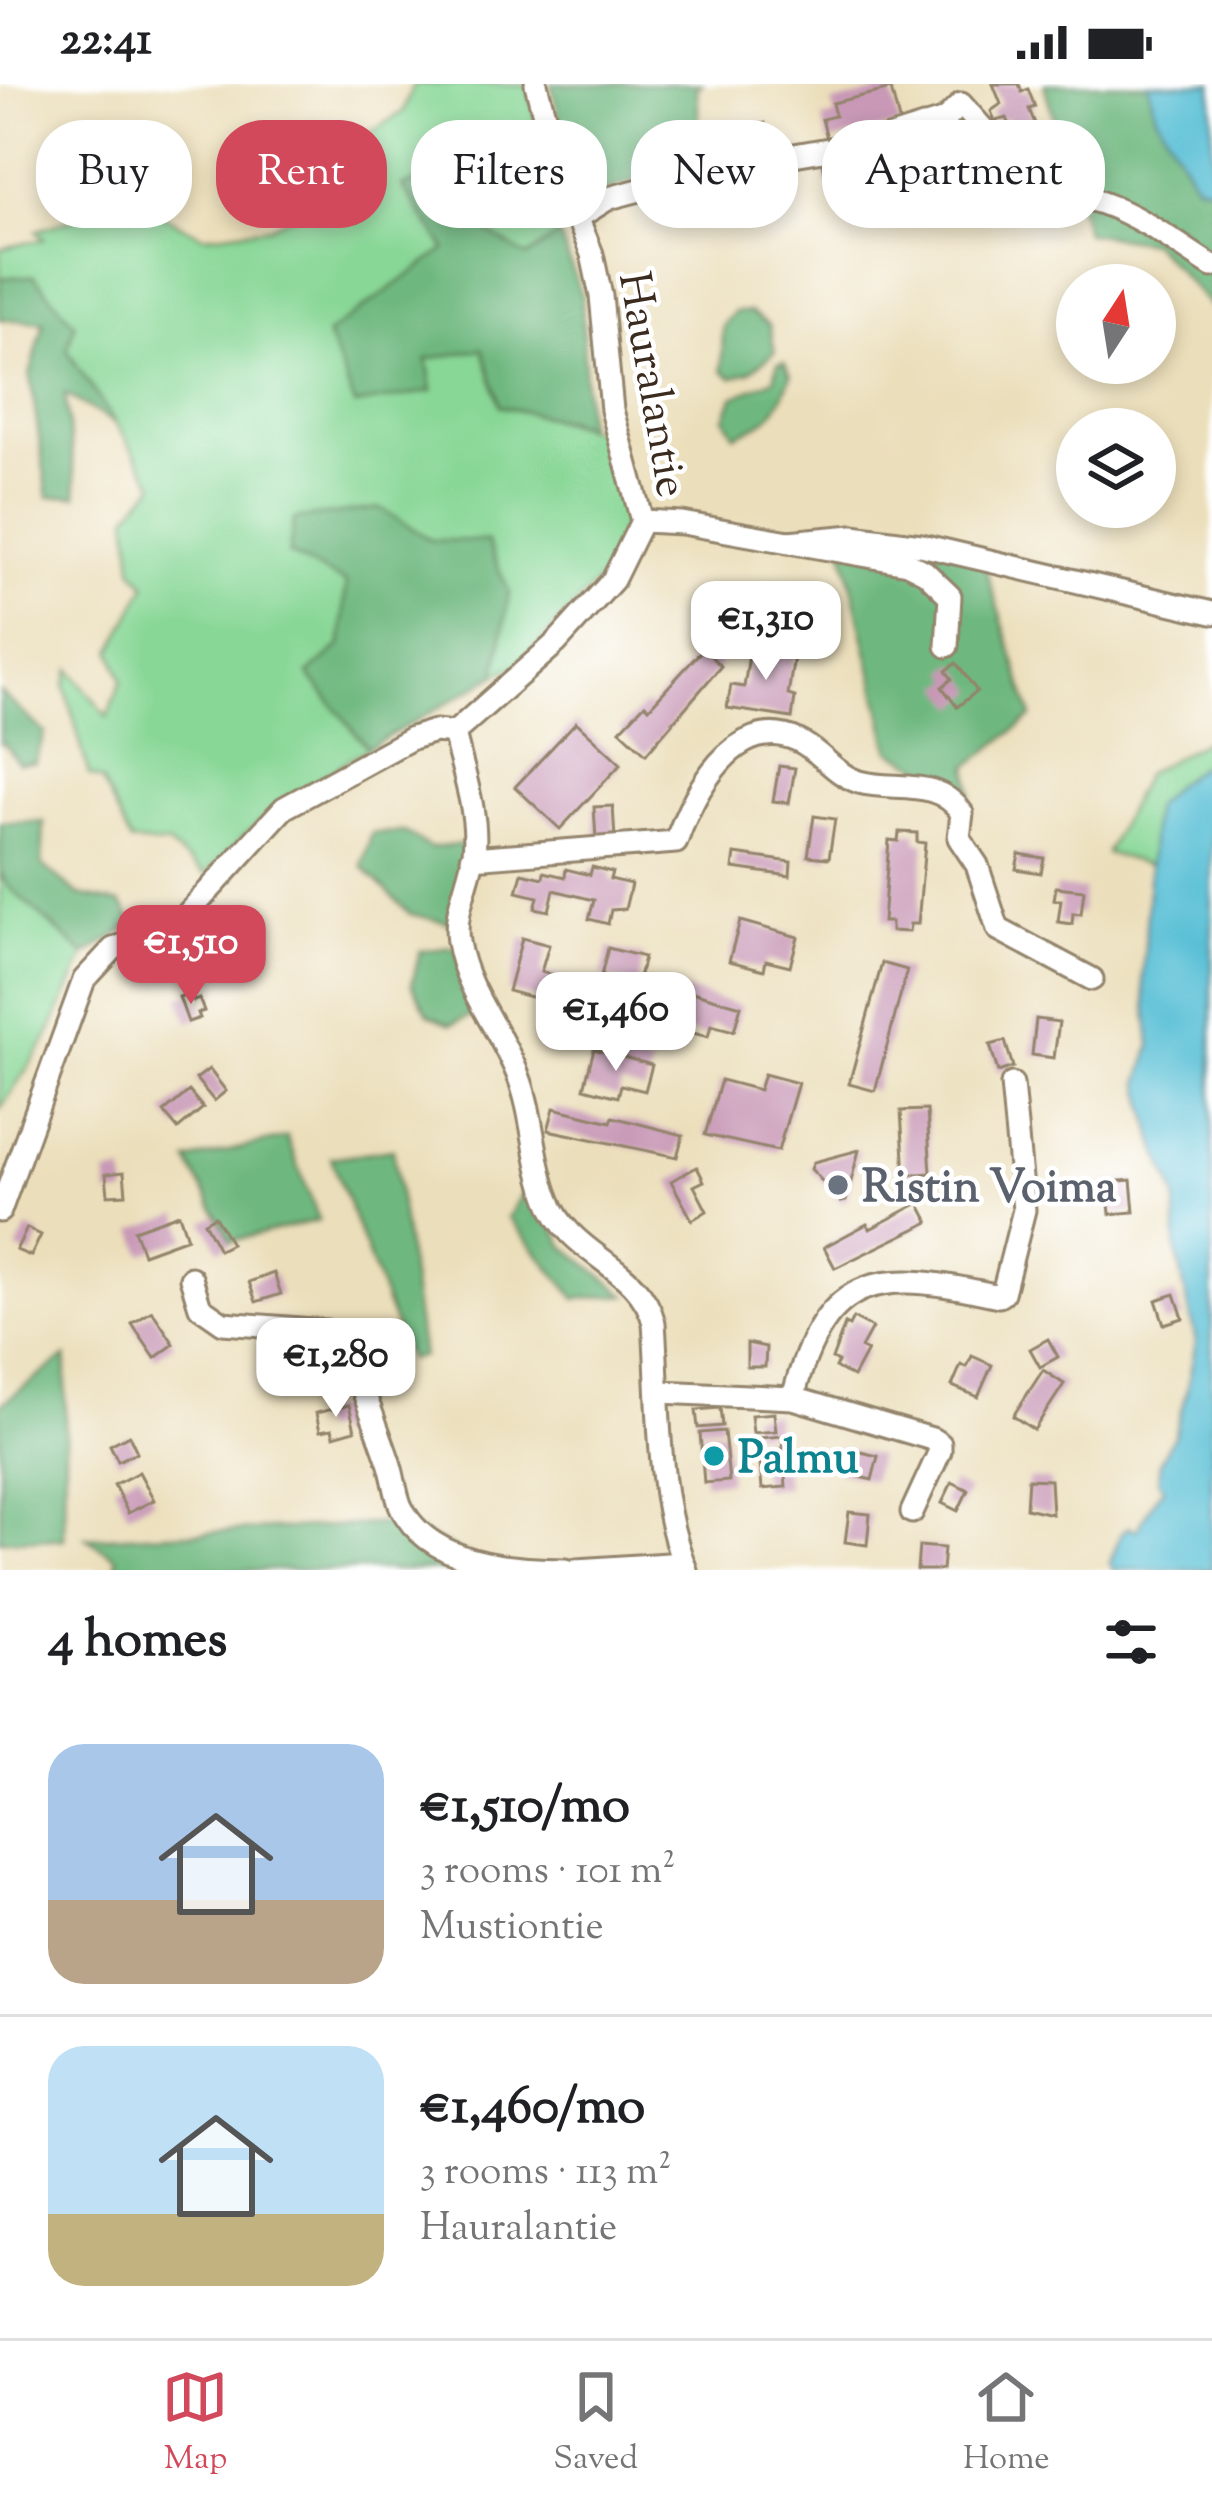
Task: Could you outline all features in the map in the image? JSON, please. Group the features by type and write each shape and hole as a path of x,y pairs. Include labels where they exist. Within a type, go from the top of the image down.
{"street":[{"name":"Hauralantie","path":"536,84 545,120"},
{"path":"607,199 735,164 903,133 945,120 961,104 994,141 1017,186 1038,194 1068,193 1106,204 1212,266"},
{"name":"Hauralantie","path":"454,734 556,643 614,580 642,521 612,410 602,296 582,228"},
{"path":"642,521 682,523 884,556 925,572 950,596 947,646"},
{"path":"788,542 854,536 921,545 1212,613"},
{"path":"0,1211 84,980 113,949 179,923 284,808 412,738 435,731 454,734 472,822 472,858 456,924 463,967 519,1076 539,1173 557,1220 592,1254 634,1284 649,1303 662,1462 684,1566 577,1570"},
{"path":"472,858 676,842 690,801 712,769 744,743 766,734 792,737 848,778 866,784 912,784 956,803 962,813 959,838 977,865 998,929 1092,979"},
{"path":"793,1398 814,1336 836,1306 863,1285 938,1283 999,1297 1004,1293 1024,1210 1012,1084"},
{"path":"191,1278 200,1307 223,1323 326,1331 338,1336 348,1348 400,1504 426,1539 445,1550 492,1562 566,1570"},
{"path":"659,1392 793,1398 940,1444 912,1512"}],"green space":[{"path":"414,84 528,84 535,120 411,120 411,190 403,185 411,197 411,228 432,228 446,249 327,335 432,390 427,359 483,349 500,406 605,432 629,513 616,562 518,665 496,675 509,592 487,542 431,540 379,508 289,554 346,583 341,645 309,674 368,748 274,807 205,874 168,845 131,842 102,781 89,775 65,686 70,669 107,717 122,680 112,651 146,585 133,568 128,515 155,484 67,350 34,276 0,278 0,249 44,239 36,231 45,228 187,228 203,236 263,228 387,228 387,122 403,112"},
{"path":"551,84 702,84 697,88 699,120 631,120 631,182 607,191 607,120 560,120"},
{"path":"1044,84 1148,84 1156,115 1195,183 1212,188 1212,308 1151,242 1086,233 1085,228 1105,228 1105,120 1054,120"},
{"path":"431,228 490,228 488,232 527,257 559,234 582,296 586,425 500,406 483,349 427,359 432,391 355,405 327,334 446,249"},
{"path":"477,228 558,228 559,234 527,257"},
{"path":"34,276 75,324 67,351 116,424 65,394 77,496 48,497 30,376 44,322 0,319 0,278"},
{"path":"735,312 750,312 769,325 775,352 751,371 732,378 722,370 723,325"},
{"path":"784,362 791,375 777,407 765,420 735,435 725,418 733,397 774,379 778,363"},
{"path":"380,508 431,540 487,541 509,592 496,675 368,748 308,674 341,645 346,583 289,554 294,519"},
{"path":"839,530 981,554 1032,717 968,766 971,794 890,750"},
{"path":"0,692 45,733 35,762 18,763 0,744"},
{"path":"1212,737 1212,759 1153,808 1150,865 1106,853 1145,774"},
{"path":"44,822 42,865 79,895 121,903 134,924 85,955 7,885 0,872 0,823"},
{"path":"405,832 430,848 466,844 450,923 410,914 362,866 372,833"},
{"path":"0,872 7,885 85,955 48,1037 0,1110"},
{"path":"454,947 481,1012 451,1024 428,1014 412,984 420,951"},
{"path":"287,1137 319,1220 231,1241 188,1161"},
{"path":"393,1149 422,1356 408,1360 331,1158"},
{"path":"530,1180 564,1246 626,1295 576,1299 508,1217"},
{"path":"66,1356 64,1539 0,1540 0,1405"},
{"path":"400,1523 499,1570 115,1570 117,1558 86,1538"}],"water":[{"path":"1148,84 1212,84 1212,188 1195,183 1156,115"},
{"path":"1212,759 1212,1570 1113,1570 1110,1563 1121,1533 1129,1527 1137,1530 1164,1489 1158,1480 1160,1461 1174,1436 1196,1342 1176,1249 1176,1197 1154,1141 1140,1081 1151,1045 1143,978 1153,808 1177,783"}],"building":[{"path":"993,84 1019,84 1022,92 1028,89 1035,107 1029,109 1034,120 995,120 991,111 1001,104"},
{"path":"891,89 899,120 822,120 835,116 832,103"},
{"path":"751,643 795,650 788,695 795,697 792,718 727,708 731,685 744,687"},
{"path":"703,649 721,666 646,754 620,730 645,704 649,708"},
{"path":"956,663 977,691 957,707 942,687 952,679 946,671"},
{"path":"576,722 621,764 560,829 515,787"},
{"path":"779,766 795,768 789,803 773,801"},
{"path":"613,806 615,839 596,840 594,807"},
{"path":"814,816 835,819 829,858 808,856"},
{"path":"899,832 917,833 917,842 925,843 918,924 910,924 909,932 891,931 891,922 883,922 889,840 898,841"},
{"path":"735,854 791,862 790,876 733,868"},
{"path":"1019,854 1044,858 1041,873 1016,869"},
{"path":"592,867 612,872 610,879 631,884 625,909 611,910 608,924 589,919 594,900 554,890 549,911 535,908 538,897 517,892 522,873 565,877 566,869 590,875"},
{"path":"1056,887 1084,890 1081,914 1073,913 1072,924 1058,922 1061,900 1054,900"},
{"path":"740,921 798,937 790,966 766,960 764,970 729,961"},
{"path":"522,938 549,945 541,972 586,984 579,1010 508,991"},
{"path":"211,941 223,969 206,976 195,948"},
{"path":"608,948 644,957 637,985 601,976"},
{"path":"882,963 907,970 875,1091 849,1084"},
{"path":"685,990 741,1006 734,1031 711,1025 708,1037 674,1028"},
{"path":"191,993 204,1011 188,1022 179,997"},
{"path":"1036,1019 1059,1022 1054,1058 1032,1055"},
{"path":"1005,1041 1013,1067 998,1072 990,1045"},
{"path":"594,1049 652,1065 645,1091 621,1085 618,1097 584,1088"},
{"path":"209,1069 226,1091 214,1101 196,1079"},
{"path":"764,1074 798,1083 778,1151 705,1135 721,1080 759,1090"},
{"path":"189,1091 203,1108 178,1129 164,1112"},
{"path":"554,1108 683,1135 677,1157 548,1130"},
{"path":"927,1110 931,1173 905,1175 901,1111"},
{"name":"Ristin Voima","path":"859,1150 846,1201 841,1202 811,1169 814,1162"},
{"path":"697,1167 704,1181 694,1186 707,1211 692,1220 671,1181"},
{"path":"124,1172 126,1194 108,1195 106,1174"},
{"path":"1131,1180 1134,1212 1110,1214 1107,1182"},
{"path":"919,1203 929,1222 835,1268 824,1247"},
{"path":"179,1214 187,1238 143,1254 134,1230"},
{"path":"215,1216 231,1244 219,1250 204,1222"},
{"path":"27,1228 41,1235 31,1256 16,1250"},
{"path":"274,1273 281,1294 256,1302 249,1282"},
{"path":"1175,1294 1183,1318 1164,1324 1156,1300"},
{"path":"152,1311 174,1344 155,1358 132,1324"},
{"path":"853,1318 872,1328 861,1348 867,1351 853,1377 835,1367 838,1362 832,1359 845,1324 849,1326"},
{"path":"1048,1339 1058,1357 1040,1367 1030,1349"},
{"path":"747,1343 766,1347 765,1367 747,1367"},
{"path":"972,1356 992,1365 978,1397 952,1386 961,1365 967,1367"},
{"path":"1043,1370 1064,1384 1034,1430 1013,1416"},
{"path":"349,1405 355,1430 334,1436 332,1429 320,1431 316,1413"},
{"path":"720,1408 722,1426 698,1428 696,1410"},
{"path":"774,1413 776,1431 753,1433 751,1415"},
{"name":"Palmu","path":"724,1431 729,1481 704,1483 700,1433"},
{"path":"129,1435 137,1452 118,1461 110,1445"},
{"path":"782,1436 786,1487 762,1489 758,1438"},
{"path":"844,1448 878,1456 872,1480 838,1472"},
{"path":"139,1472 154,1500 128,1513 114,1485"},
{"path":"1028,1479 1050,1480 1052,1514 1026,1508"},
{"path":"952,1482 968,1490 958,1511 942,1503"},
{"path":"849,1512 870,1514 867,1545 845,1542"},
{"path":"919,1546 944,1548 942,1570 917,1570"}],"place":[{"name":"Ristin Voima","path":"838,1185"},
{"name":"Palmu","path":"714,1456"}]}
